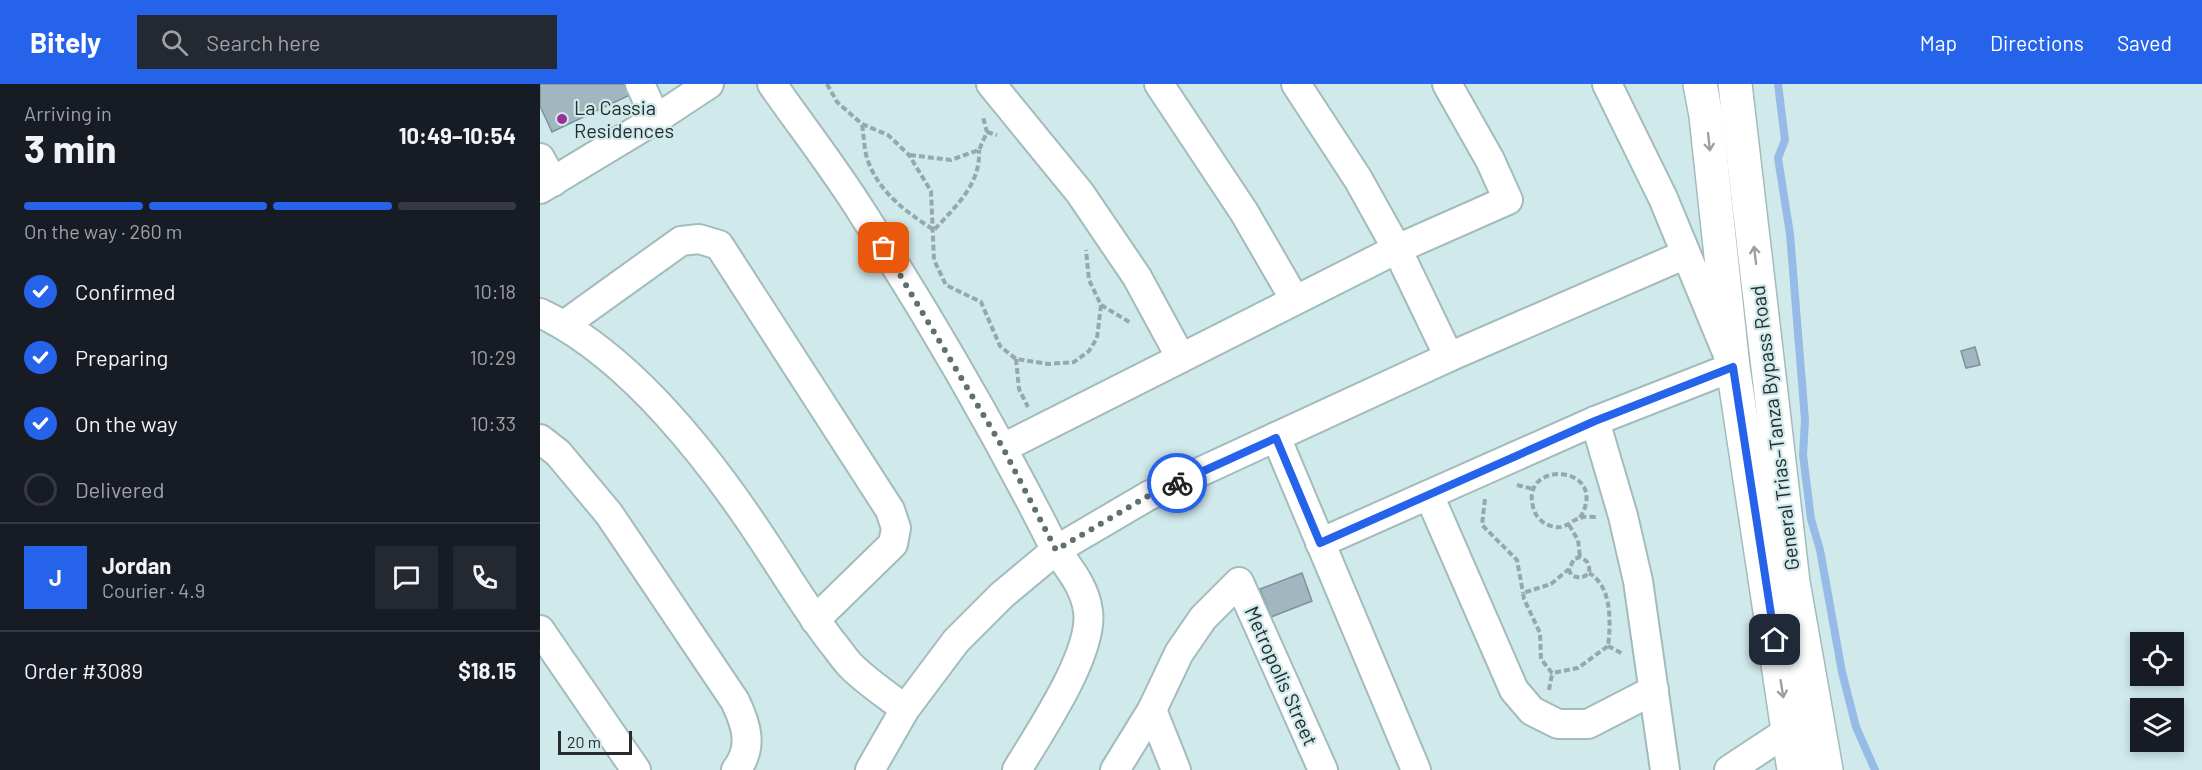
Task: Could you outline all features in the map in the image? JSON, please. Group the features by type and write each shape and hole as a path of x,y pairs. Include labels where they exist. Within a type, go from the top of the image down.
{"main road":[{"name":"General Trias–Tanza Bypass Road","path":"1700,84 1707,127 1733,367 1794,770"},
{"name":"General Trias–Tanza Bypass Road","path":"1735,84 1793,582 1826,770"}],"street":[{"path":"640,84 656,119"},
{"path":"544,176 656,119 709,84"},
{"path":"772,84 862,212 1003,448 1056,550 1074,574 1083,593 1088,610 1089,627 1079,657 1059,700 1017,770"},
{"path":"991,84 1080,193 1137,277 1181,358"},
{"path":"1159,84 1244,212 1295,300"},
{"path":"1296,84 1358,179 1397,249 1449,357"},
{"path":"1003,448 1397,249 1508,200 1490,160 1447,84"},
{"path":"1320,543 1595,421 1733,367 1663,198 1607,84"},
{"path":"815,620 893,544 896,528 890,510 719,245 699,238 681,241 552,319 604,354 691,442 753,526 815,620 851,666 905,709"},
{"path":"870,770 905,709 956,641 1002,595 1056,550 1148,496 1449,357 1686,254"},
{"path":"1595,421 1623,516 1638,581 1665,770"},
{"path":"1276,438 1416,770"},
{"path":"540,439 558,453 609,514 735,700 746,724 748,745 736,770"},
{"path":"1429,495 1515,690 1532,711 1558,724 1588,724 1654,690"},
{"name":"Metropolis Street","path":"1152,710 1179,653 1203,618 1239,582 1323,770"},
{"path":"540,630 636,770"},
{"path":"1115,770 1152,710"},
{"path":"1152,710 1176,770"},
{"path":"1729,770 1788,731"}],"path":[{"path":"827,84 837,102 862,124 888,135 909,155 931,191 934,260 946,285 981,302 1000,346 1016,359 1049,364 1074,362 1089,351 1097,338 1101,305 1089,280 1086,241"},
{"path":"934,230 966,195 980,165 979,150 987,132 982,110"},
{"path":"862,124 867,157 873,174 886,192 906,212 934,230"},
{"path":"987,132 1004,137"},
{"path":"909,155 951,160 979,150"},
{"path":"1101,305 1135,326"},
{"path":"1016,359 1019,389 1038,430"},
{"path":"1552,473 1565,473 1577,478 1584,487 1587,498 1585,508 1580,518 1569,525 1556,527 1544,523 1535,514 1531,502 1533,489 1541,478 1552,473"},
{"path":"1510,483 1533,489"},
{"path":"1492,492 1485,498 1482,525 1517,560 1524,599 1540,633 1541,659 1552,673 1578,669 1608,646 1609,608 1598,578 1589,573"},
{"path":"1569,525 1578,540 1580,557"},
{"path":"1523,592 1551,584 1569,569 1574,559 1580,557 1587,560 1590,566 1589,573 1584,577 1577,578 1571,575 1569,569"}],"building":[{"name":"La Cassia Residences","path":"540,84 624,84 630,95 552,132 540,106"},
{"path":"1975,347 1980,365 1966,368 1961,351"},
{"path":"1302,573 1312,601 1271,617 1260,589"}],"waterway":[{"path":"1778,84 1785,140 1778,158 1790,234 1805,420 1803,455 1811,519 1820,550 1842,672 1856,727 1875,770"}],"way so far":[{"path":"884,248 1003,448 1056,550 1148,496 1177,483"}],"place":[{"name":"La Cassia Residences","path":"562,119"}],"route":[{"path":"1177,483 1276,438 1320,543 1595,421 1733,367 1775,640"}]}
